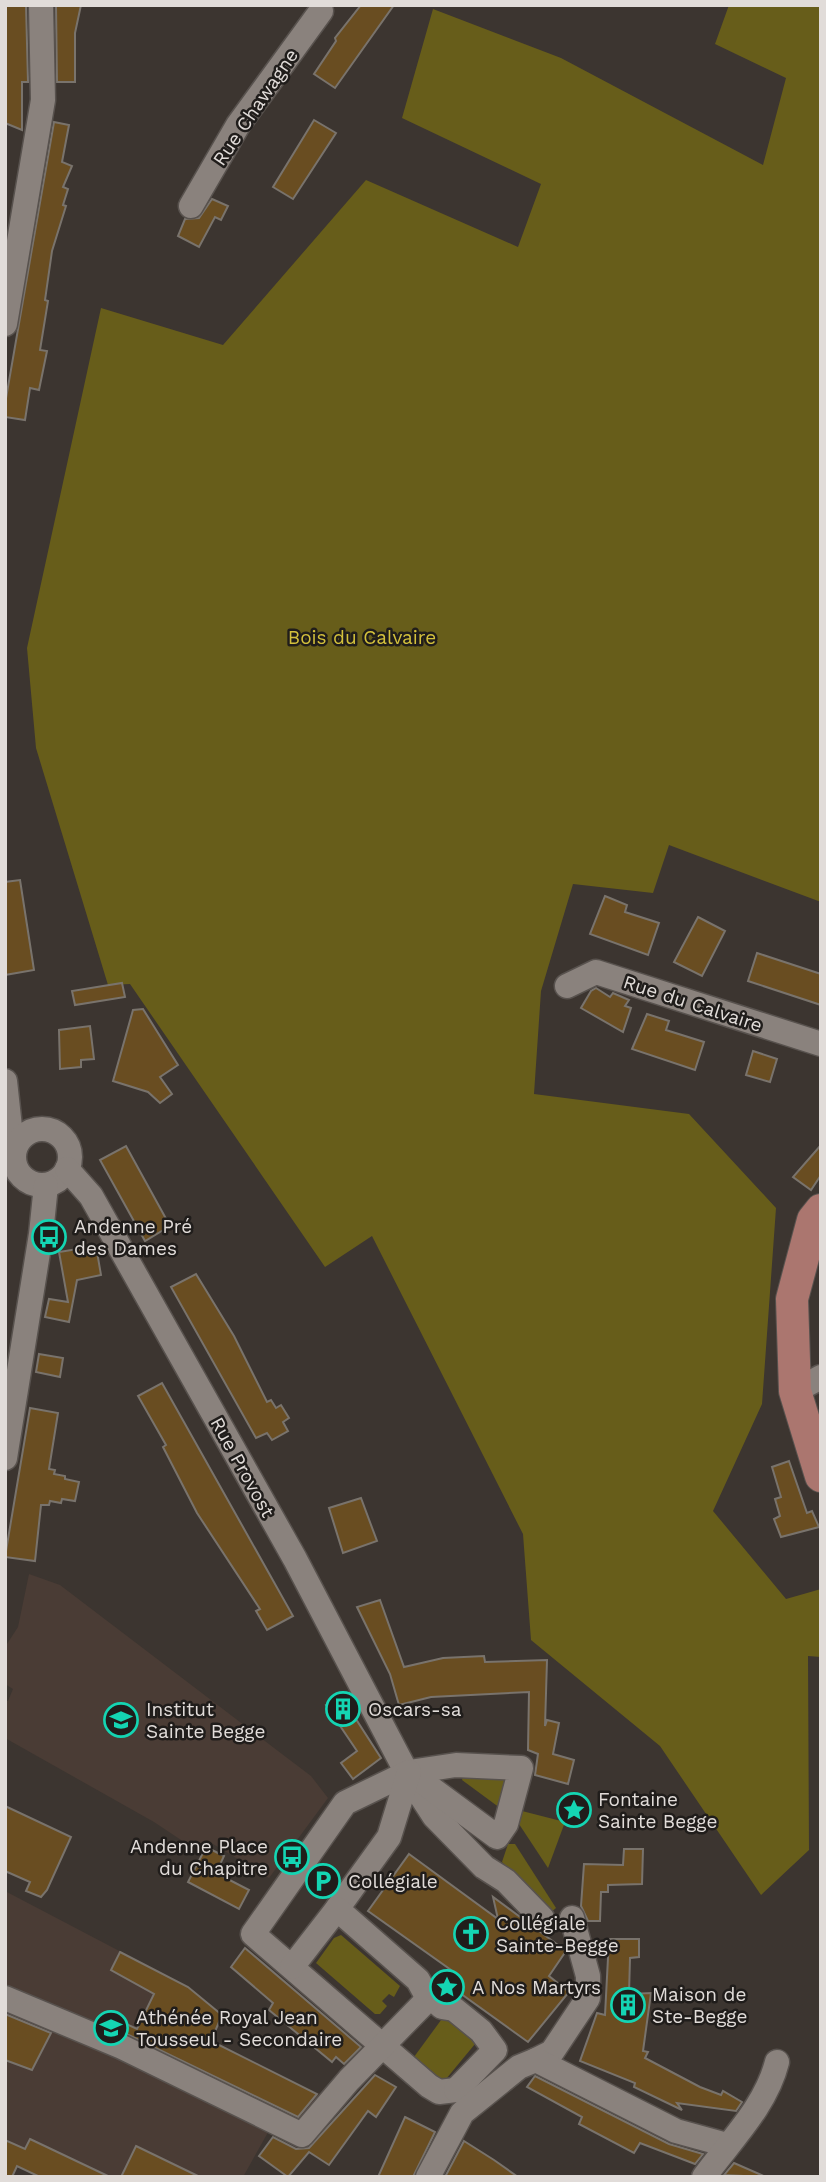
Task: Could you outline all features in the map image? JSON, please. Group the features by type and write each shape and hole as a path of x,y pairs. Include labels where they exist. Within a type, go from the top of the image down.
{"main road":[{"path":"821,1210 813,1220 792,1299 821,1476"}],"street":[{"path":"5,324 43,100 41,5"},
{"name":"Rue Chawagne","path":"191,206 238,125 317,7"},
{"name":"Rue du Calvaire","path":"567,986 596,972 821,1044"},
{"path":"6,1088 20,1117 40,1129 50,1130 65,1142 69,1151 67,1169 55,1182 46,1185 26,1181 14,1165 6,1088"},
{"path":"13,1155 22,1137 40,1129"},
{"name":"Rue Provost","path":"67,1169 91,1196 295,1559 409,1772 410,1779 434,1816 484,1867 506,1881 542,1918"},
{"path":"5,1458 39,1247 46,1185"},
{"path":"292,1967 389,1837 409,1772"},
{"path":"409,1772 345,1803 253,1934 381,2046 439,2092 459,2102"},
{"path":"337,1909 418,1980 424,1991 442,2007 454,2009 481,2031 495,2050 459,2102 428,2177"},
{"path":"459,2102 519,2067 552,2052 588,1998 588,1976 572,1917"},
{"path":"5,1998 122,2047 302,2135 381,2046 431,1997"},
{"path":"536,2060 676,2131 727,2145"},
{"path":"704,2177 756,2108 773,2079 777,2062"}],"shaded area":[{"name":"Institut Sainte Begge","path":"29,1574 60,1585 311,1776 328,1798 269,1878 208,1841 196,1850 154,1822 5,1738 5,1701 8,1701 13,1689 5,1684 5,1647 18,1627"},
{"name":"Athénée Royal Jean Tousseul - Secondaire","path":"5,1891 188,1987 222,2015 211,2041 321,2096 301,2122 271,2127 243,2177 40,2177 18,2166 12,2177 5,2177"}],"green space":[{"name":"Bois du Calvaire","path":"729,5 821,5 821,902 669,845 653,893 573,884 541,991 534,1094 689,1114 776,1208 762,1404 713,1511 786,1599 821,1589 821,1657 808,1656 809,1850 761,1895 660,1746 531,1640 523,1534 372,1236 325,1267 130,984 108,985 36,748 27,648 101,308 223,345 366,180 518,247 541,184 402,118 433,9 561,58 763,165 786,78 715,44"},
{"path":"514,1771 500,1808 462,1780 464,1774"},
{"path":"522,1811 565,1822 548,1868 517,1821"},
{"path":"508,1844 515,1844 556,1908 549,1914 502,1862"},
{"path":"341,1935 400,1986 394,1997 389,1994 382,2001 387,2006 380,2014 375,2014 316,1963 334,1938"},
{"path":"444,2016 475,2038 475,2044 446,2079 438,2080 414,2057"}],"building":[{"path":"5,5 26,5 28,82 22,82 22,130 5,123"},
{"path":"56,5 81,5 75,33 75,82 57,82"},
{"path":"361,5 394,5 335,88 314,74 336,41 335,38"},
{"path":"314,120 336,133 293,199 273,187"},
{"path":"54,122 69,125 62,162 72,166 63,187 68,189 63,205 66,206 52,251 45,300 48,301 40,350 47,351 39,390 30,388 25,420 5,417 5,404"},
{"path":"212,199 228,206 221,220 215,217 199,247 178,236 185,219 199,218"},
{"path":"20,880 34,970 5,975 5,882"},
{"path":"605,896 627,905 625,912 659,923 648,955 590,934"},
{"path":"698,917 725,931 702,976 674,962"},
{"path":"757,953 821,974 821,1005 748,981"},
{"path":"122,983 125,997 75,1005 72,991"},
{"path":"596,988 610,997 613,993 629,1000 625,1006 631,1008 623,1032 581,1008 591,991"},
{"path":"143,1009 178,1065 160,1077 172,1094 160,1103 148,1092 113,1081 133,1010"},
{"path":"647,1014 669,1021 666,1030 704,1042 695,1070 632,1049"},
{"path":"90,1026 94,1059 81,1060 81,1067 60,1069 59,1030"},
{"path":"753,1051 777,1059 770,1082 746,1075"},
{"path":"821,1145 821,1175 811,1190 793,1177"},
{"path":"126,1146 170,1226 145,1241 100,1160"},
{"path":"96,1246 101,1275 77,1280 69,1322 45,1317 49,1299 68,1302 59,1252"},
{"path":"196,1274 234,1336 267,1402 271,1400 276,1408 281,1405 289,1418 283,1422 288,1431 272,1440 267,1433 256,1438 171,1287"},
{"path":"39,1354 63,1358 60,1377 36,1372"},
{"path":"162,1383 293,1616 267,1630 256,1611 260,1609 197,1513 163,1447 166,1445 138,1396"},
{"path":"30,1408 58,1413 49,1469 55,1470 54,1474 65,1476 65,1479 79,1482 75,1501 62,1499 61,1503 50,1501 49,1505 41,1505 35,1561 5,1557"},
{"path":"789,1461 807,1513 812,1511 819,1527 781,1537 774,1519 780,1516 775,1499 781,1497 772,1467"},
{"path":"361,1498 377,1541 343,1553 329,1508"},
{"path":"380,1600 404,1667 443,1658 484,1656 485,1662 547,1660 545,1726 547,1720 559,1723 553,1754 574,1760 568,1784 535,1775 538,1754 528,1750 529,1692 431,1697 399,1705 390,1674 357,1607"},
{"path":"346,1693 359,1713 354,1716 381,1758 353,1779 341,1763 357,1751 326,1705"},
{"path":"5,1806 71,1837 47,1890 41,1897 26,1891 30,1882 5,1871"},
{"path":"206,1847 224,1856 216,1873 249,1890 239,1909 188,1882"},
{"path":"624,1849 643,1849 642,1884 608,1885 608,1892 601,1892 600,1921 588,1921 581,1906 584,1864 623,1865"},
{"name":"Collégiale Sainte-Begge","path":"409,1854 498,1919 493,1897 566,1951 549,1976 569,1992 528,2042 457,1991 453,1991 448,1971 451,1970 368,1911"},
{"path":"609,1939 639,1939 639,1957 630,1958 629,1994 651,1993 643,2051 648,2052 645,2058 700,2087 721,2095 723,2091 742,2102 736,2111 677,2103 682,2110 634,2087 635,2083 580,2061 597,2013 605,2015"},
{"path":"245,1948 361,2047 344,2064 336,2057 332,2062 269,2010 273,2003 231,1967"},
{"path":"120,1952 188,1987 222,2015 211,2041 317,2094 298,2117 104,2023 107,2015 137,2029 154,1994 111,1970"},
{"path":"5,2014 51,2033 32,2070 5,2060"},
{"path":"375,2075 396,2087 376,2117 368,2111 329,2165 309,2152 288,2177 259,2156 273,2137 296,2149 309,2148"},
{"path":"535,2076 669,2144 703,2154 695,2164 640,2143 634,2153 579,2124 582,2117 527,2087"},
{"path":"405,2117 435,2132 413,2177 378,2177"},
{"path":"30,2139 110,2177 40,2177 17,2166 12,2177 5,2177 5,2140 25,2149"},
{"path":"464,2141 494,2160 518,2177 445,2177"},
{"path":"136,2146 200,2177 121,2177"},
{"path":"734,2163 766,2177 724,2175"}],"place":[{"name":"Andenne Pré des Dames","path":"49,1237"},
{"name":"Oscars-sa","path":"343,1709"},
{"name":"Institut Sainte Begge","path":"121,1720"},
{"name":"Fontaine Sainte Begge","path":"574,1810"},
{"name":"Andenne Place du Chapitre","path":"292,1857"},
{"name":"Collégiale","path":"323,1881"},
{"name":"Collégiale Sainte-Begge","path":"471,1934"},
{"name":"A Nos Martyrs","path":"447,1987"},
{"name":"Maison de Ste-Begge","path":"628,2005"},
{"name":"Athénée Royal Jean Tousseul - Secondaire","path":"111,2028"}]}
